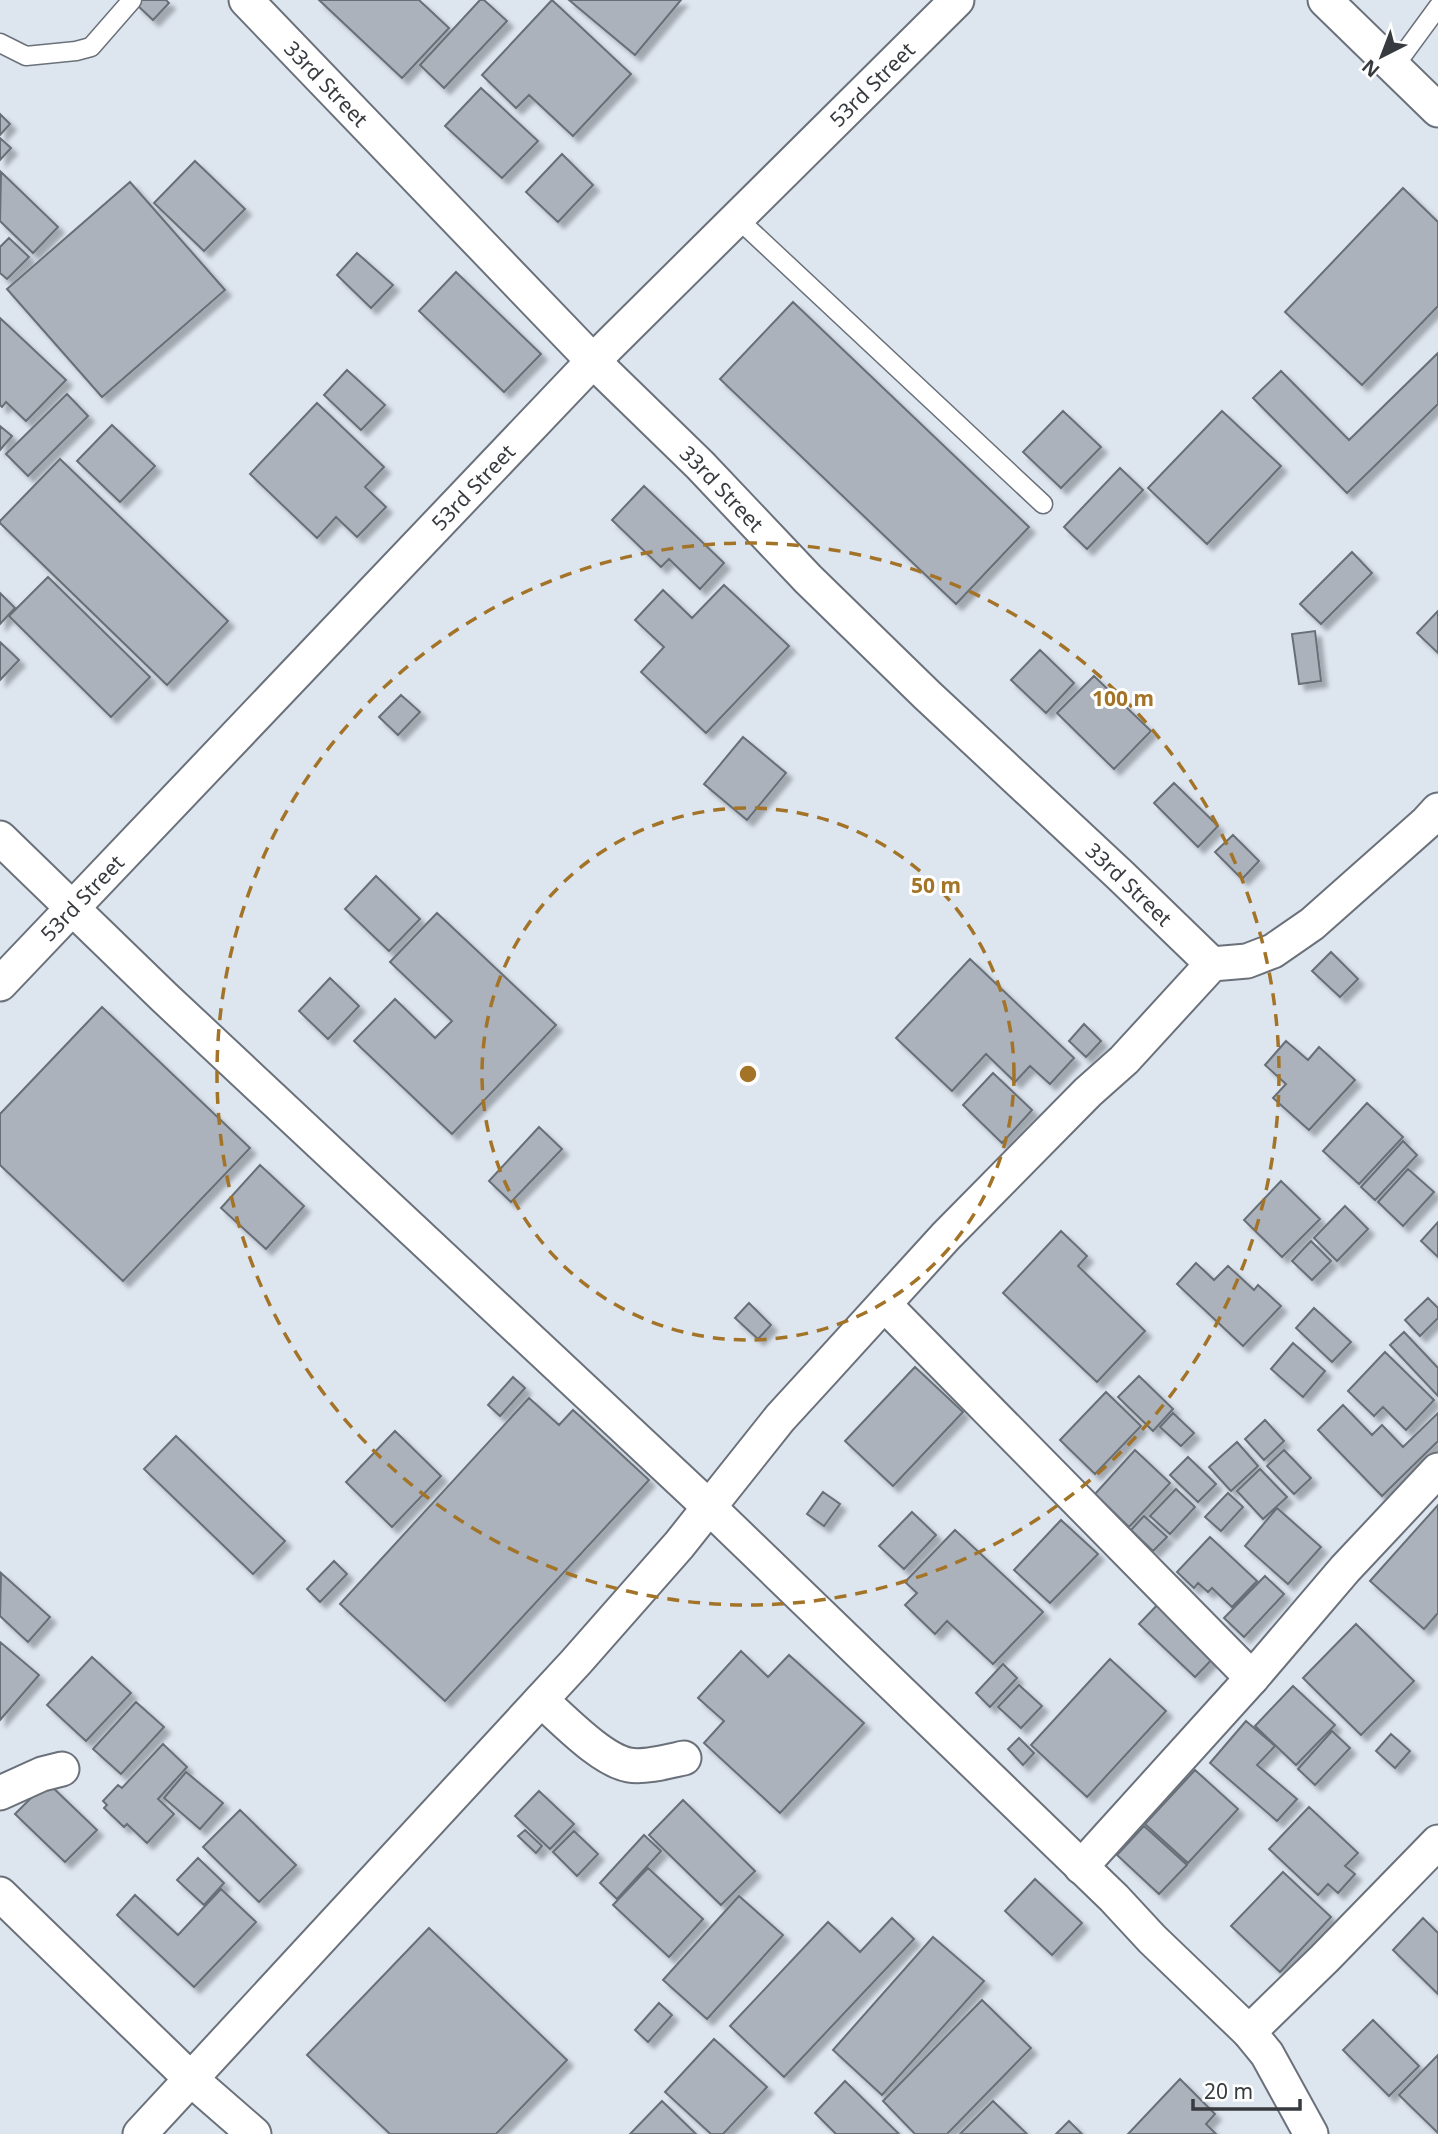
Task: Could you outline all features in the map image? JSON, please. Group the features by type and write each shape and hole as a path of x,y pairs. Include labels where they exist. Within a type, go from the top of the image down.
{"street":[{"name":"33rd Street","path":"246,0 593,361 700,465 808,579 1212,964"},
{"name":"53rd Street","path":"0,984 593,361 957,0"},
{"path":"1325,0 1438,110"},
{"path":"141,2134 648,1582 780,1418 946,1236 1124,1059 1212,964 1247,961 1273,951 1312,924 1438,810"},
{"path":"0,838 163,997 710,1508 1249,2032 1267,2054 1311,2134"},
{"path":"885,1305 1252,1678"},
{"path":"1081,1867 1252,1678 1345,1569 1438,1471"},
{"path":"541,1700 602,1753 630,1765 684,1758"},
{"path":"0,1793 42,1774 62,1769"},
{"path":"1249,2032 1438,1842"},
{"path":"0,1894 192,2080 254,2134"}],"lane":[{"path":"0,43 26,56 92,47 132,0"},
{"path":"1394,67 1438,7"},
{"path":"737,218 1044,504"}],"building":[{"path":"140,0 166,0 169,3 153,20 136,4"},
{"path":"319,0 419,0 449,28 402,78"},
{"path":"480,0 484,0 507,21 444,88 420,65"},
{"path":"552,0 631,74 573,136 529,95 516,108 482,75"},
{"path":"569,0 681,0 635,55"},
{"path":"481,88 538,141 502,178 445,126"},
{"path":"0,114 10,124 0,135"},
{"path":"0,138 11,148 0,160"},
{"path":"562,154 593,185 558,222 526,192"},
{"path":"195,161 245,209 204,251 154,203"},
{"path":"1,172 58,227 33,253 0,221"},
{"path":"130,182 225,290 102,397 7,289"},
{"path":"1403,188 1438,222 1438,306 1362,385 1285,312"},
{"path":"9,238 29,257 7,279 0,273 0,247"},
{"path":"357,253 393,285 371,308 337,275"},
{"path":"456,272 541,354 504,392 419,311"},
{"path":"793,302 1029,527 956,604 720,379"},
{"path":"0,318 66,380 26,421 6,402 2,407 0,405"},
{"path":"1438,353 1438,404 1347,493 1253,398 1281,371 1349,440"},
{"path":"347,370 385,405 361,430 324,395"},
{"path":"67,394 88,416 28,476 6,454"},
{"path":"317,403 384,467 365,487 386,507 357,537 336,517 317,538 250,474"},
{"path":"1063,411 1101,447 1061,488 1023,452"},
{"path":"1222,411 1281,466 1207,544 1148,488"},
{"path":"112,425 155,466 120,502 77,461"},
{"path":"0,426 12,436 0,450"},
{"path":"60,459 228,621 167,685 0,523"},
{"path":"1120,468 1143,490 1087,549 1064,527"},
{"path":"644,486 724,563 700,589 669,559 661,567 612,520"},
{"path":"1352,552 1372,573 1321,624 1300,604"},
{"path":"48,577 150,677 111,717 9,616"},
{"path":"724,585 789,646 706,733 641,672 664,647 635,620 663,590 692,618"},
{"path":"0,593 15,608 0,624"},
{"path":"1438,611 1438,653 1417,633"},
{"path":"1315,631 1321,681 1299,684 1292,634"},
{"path":"0,642 19,660 0,680"},
{"path":"1040,650 1074,683 1046,713 1011,680"},
{"path":"1094,676 1151,731 1114,769 1057,713"},
{"path":"401,695 420,712 398,735 379,717"},
{"path":"743,737 786,773 747,820 704,784"},
{"path":"1174,783 1218,826 1198,847 1154,803"},
{"path":"1233,835 1259,861 1242,879 1215,852"},
{"path":"376,876 420,919 389,951 345,909"},
{"path":"437,913 556,1025 452,1134 354,1041 395,999 435,1038 452,1021 390,962"},
{"path":"1331,952 1358,979 1340,997 1312,971"},
{"path":"970,959 1074,1058 1050,1084 1030,1066 1015,1082 986,1054 952,1091 896,1038"},
{"path":"330,978 359,1006 328,1039 299,1011"},
{"path":"102,1007 250,1148 123,1281 0,1165 0,1114"},
{"path":"1084,1024 1101,1041 1086,1057 1069,1041"},
{"path":"1286,1041 1308,1060 1319,1047 1355,1080 1309,1130 1273,1098 1286,1084 1265,1065"},
{"path":"993,1073 1032,1110 1002,1143 963,1105"},
{"path":"1367,1103 1403,1137 1359,1184 1323,1151"},
{"path":"539,1127 562,1149 511,1202 489,1181"},
{"path":"1403,1141 1417,1155 1375,1200 1361,1187"},
{"path":"260,1165 304,1206 266,1249 221,1208"},
{"path":"1408,1169 1434,1192 1403,1226 1378,1202"},
{"path":"1281,1181 1320,1219 1282,1257 1244,1220"},
{"path":"1345,1206 1368,1229 1337,1261 1314,1238"},
{"path":"1438,1222 1438,1257 1421,1241"},
{"path":"1061,1231 1087,1256 1078,1266 1145,1331 1097,1382 1003,1293"},
{"path":"1311,1241 1331,1261 1312,1280 1292,1261"},
{"path":"1196,1263 1214,1280 1228,1266 1254,1290 1258,1285 1281,1306 1243,1346 1177,1284"},
{"path":"1428,1298 1438,1308 1438,1318 1420,1336 1405,1320"},
{"path":"749,1303 771,1325 758,1339 735,1318"},
{"path":"1314,1308 1351,1342 1332,1362 1296,1328"},
{"path":"1404,1332 1438,1368 1438,1396 1390,1345"},
{"path":"1293,1343 1325,1371 1303,1397 1271,1369"},
{"path":"1385,1352 1434,1400 1406,1430 1383,1407 1374,1416 1348,1391"},
{"path":"915,1367 963,1412 893,1486 845,1441"},
{"path":"1139,1376 1173,1409 1153,1431 1118,1397"},
{"path":"513,1377 525,1388 500,1416 488,1405"},
{"path":"1106,1392 1141,1426 1095,1474 1060,1440"},
{"path":"529,1398 559,1425 573,1410 649,1480 445,1701 340,1604"},
{"path":"1343,1405 1372,1435 1382,1425 1403,1447 1438,1413 1438,1441 1382,1496 1318,1430"},
{"path":"1173,1413 1194,1433 1181,1446 1160,1427"},
{"path":"1265,1420 1284,1441 1264,1460 1245,1439"},
{"path":"395,1431 441,1476 392,1527 346,1482"},
{"path":"176,1436 285,1541 253,1574 144,1469"},
{"path":"1237,1442 1258,1466 1231,1491 1209,1467"},
{"path":"1135,1450 1170,1483 1129,1527 1095,1494"},
{"path":"1284,1450 1311,1478 1294,1494 1267,1466"},
{"path":"1188,1457 1216,1484 1198,1502 1170,1475"},
{"path":"1260,1469 1287,1497 1263,1519 1237,1491"},
{"path":"1176,1489 1195,1507 1170,1534 1150,1516"},
{"path":"823,1492 840,1504 824,1526 807,1514"},
{"path":"1228,1493 1243,1507 1221,1531 1205,1517"},
{"path":"1438,1505 1438,1613 1424,1629 1370,1581"},
{"path":"1277,1508 1321,1547 1288,1584 1245,1546"},
{"path":"912,1512 936,1535 904,1569 879,1546"},
{"path":"1144,1516 1167,1537 1153,1551 1131,1530"},
{"path":"1061,1520 1098,1554 1050,1603 1014,1570"},
{"path":"955,1530 1043,1612 993,1664 947,1621 935,1634 905,1605 917,1593 905,1582"},
{"path":"1210,1537 1257,1581 1232,1607 1212,1588 1208,1592 1198,1583 1194,1588 1177,1572"},
{"path":"334,1561 347,1574 320,1602 307,1589"},
{"path":"1,1573 50,1617 28,1642 0,1616"},
{"path":"1265,1576 1284,1594 1244,1637 1224,1618"},
{"path":"1163,1599 1219,1652 1195,1677 1139,1624"},
{"path":"1356,1624 1414,1681 1361,1735 1303,1678"},
{"path":"0,1642 39,1675 0,1720"},
{"path":"741,1651 768,1677 789,1655 864,1723 780,1813 704,1743 724,1721 698,1698"},
{"path":"92,1657 131,1693 86,1741 47,1705"},
{"path":"1110,1659 1166,1711 1087,1797 1031,1745"},
{"path":"1003,1664 1017,1678 990,1707 976,1693"},
{"path":"1019,1685 1042,1706 1021,1728 998,1707"},
{"path":"1293,1686 1335,1725 1296,1765 1255,1726"},
{"path":"136,1702 164,1727 121,1774 93,1749"},
{"path":"1246,1721 1275,1746 1257,1765 1297,1799 1277,1821 1210,1763"},
{"path":"1332,1731 1350,1748 1315,1785 1298,1769"},
{"path":"1391,1734 1410,1751 1395,1768 1376,1751"},
{"path":"1019,1738 1034,1753 1023,1765 1008,1749"},
{"path":"163,1744 187,1767 158,1799 174,1814 147,1843 127,1824 124,1827 104,1808 107,1805 103,1801 118,1785 122,1788"},
{"path":"1195,1770 1238,1809 1188,1863 1145,1824"},
{"path":"186,1772 223,1803 200,1829 164,1798"},
{"path":"47,1782 97,1830 65,1862 15,1814"},
{"path":"539,1791 574,1824 550,1849 515,1816"},
{"path":"683,1800 755,1871 721,1905 649,1835"},
{"path":"1309,1807 1358,1853 1345,1866 1355,1874 1338,1893 1328,1884 1318,1895 1269,1849"},
{"path":"240,1810 296,1865 259,1902 203,1847"},
{"path":"1144,1826 1187,1865 1159,1894 1117,1855"},
{"path":"525,1830 542,1846 536,1853 518,1836"},
{"path":"574,1831 598,1854 577,1876 553,1852"},
{"path":"644,1835 661,1851 617,1899 600,1883"},
{"path":"198,1858 224,1883 204,1905 177,1880"},
{"path":"648,1868 703,1919 669,1957 613,1905"},
{"path":"1283,1872 1331,1917 1280,1972 1231,1926"},
{"path":"1035,1879 1082,1923 1052,1955 1005,1911"},
{"path":"221,1889 256,1922 194,1987 117,1915 135,1895 178,1935"},
{"path":"739,1896 783,1935 707,2019 663,1980"},
{"path":"892,1918 914,1939 784,2077 730,2026 828,1922 860,1952"},
{"path":"1423,1918 1438,1933 1438,1994 1393,1950"},
{"path":"429,1928 567,2060 496,2134 390,2134 307,2055"},
{"path":"933,1937 984,1981 882,2095 833,2050"},
{"path":"982,2000 1031,2048 947,2134 915,2134 883,2101"},
{"path":"659,2003 672,2015 648,2042 635,2030"},
{"path":"1373,2020 1419,2066 1389,2096 1343,2050"},
{"path":"714,2039 767,2087 723,2134 711,2134 665,2092"},
{"path":"1438,2055 1438,2133 1399,2095"},
{"path":"1180,2079 1215,2114 1206,2124 1216,2134 1128,2134"},
{"path":"845,2081 899,2134 836,2134 815,2113"},
{"path":"662,2101 696,2134 630,2134"},
{"path":"993,2101 1027,2134 960,2134"},
{"path":"1069,2121 1082,2134 1056,2134"}]}
